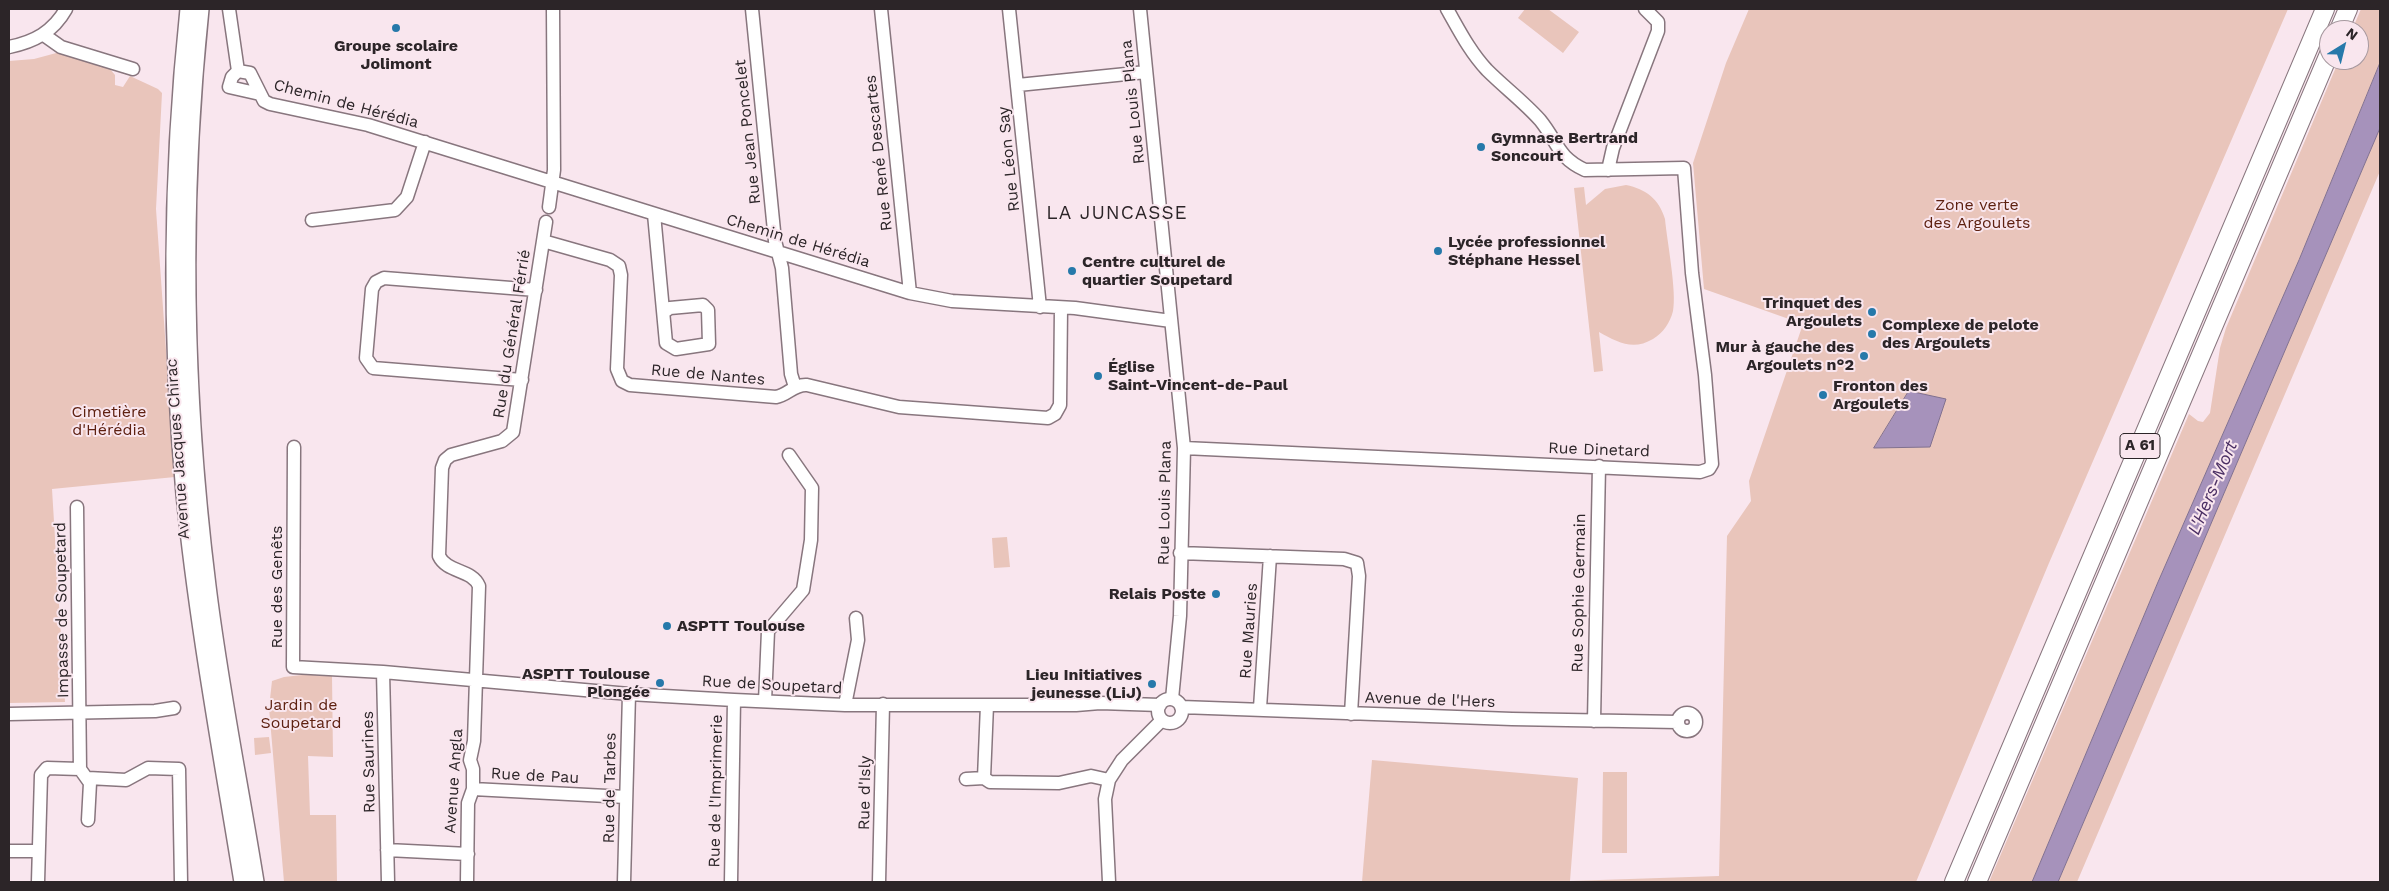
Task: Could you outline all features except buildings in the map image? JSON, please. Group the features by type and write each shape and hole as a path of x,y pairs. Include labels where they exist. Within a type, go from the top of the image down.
{"highway":[{"name":"A 61","path":"1954,882 2325,9"},
{"name":"A 61","path":"1977,882 2322,70"}],"main road":[{"name":"Avenue Jacques Chirac","path":"188,9 182,75 175,212 174,286 177,389 192,568 242,882"},
{"name":"Avenue Jacques Chirac","path":"201,9 193,84 188,171 187,276 190,399 208,588 256,882"}],"street":[{"path":"9,48 28,44 44,35 59,21 66,9"},
{"path":"229,9 238,71"},
{"path":"549,207 552,182 553,9"},
{"name":"Rue Jean Poncelet","path":"752,9 778,252 782,268 791,374 795,387"},
{"name":"Rue René Descartes","path":"881,9 910,293"},
{"name":"Rue Léon Say","path":"1009,9 1040,307"},
{"name":"Rue Louis Plana","path":"1140,9 1184,448 1176,703"},
{"path":"1447,9 1470,48 1486,68 1539,120 1560,153 1572,164 1585,170 1608,170 1613,148 1658,31 1658,22 1645,9"},
{"path":"44,35 60,47 132,69"},
{"name":"Chemin de Hérédia","path":"260,94 229,87 232,77 238,71 250,73 264,101 270,104 342,118 425,142 910,293 952,301 1061,308 1171,321"},
{"path":"1018,85 1146,72"},
{"name":"Chemin de Hérédia","path":"312,220 395,210 407,197 425,142"},
{"name":"Rue Dinetard","path":"1184,448 1700,472 1709,469 1712,464 1705,375 1691,266 1684,168 1608,170"},
{"path":"654,214 665,340 669,346 676,348 709,344 708,310 706,307 703,305 670,308 664,312"},
{"name":"Rue du Général Férrié","path":"475,681 479,586 471,576 444,564 439,556 442,468 445,460 454,453 502,441 510,436 514,429 546,222"},
{"name":"Rue de Nantes","path":"543,241 610,260 618,266 621,275 617,369 619,378 626,383 776,397 784,395 795,387 807,385 899,407 1048,418 1055,414 1060,405 1061,308"},
{"path":"522,380 373,368 366,358 372,289 376,282 384,278 536,290"},
{"name":"Rue des Genêts","path":"294,447 293,667 383,672"},
{"path":"765,701 768,631 803,590 811,540 812,488 789,455"},
{"name":"Rue Sophie Germain","path":"1594,721 1598,466"},
{"name":"Impasse de Soupetard","path":"77,507 78,695 80,713"},
{"path":"1180,553 1344,559 1357,563 1359,576 1351,714"},
{"name":"Rue Mauries","path":"1260,708 1270,556"},
{"path":"845,705 858,640 856,618"},
{"name":"Rue de Soupetard","path":"383,672 629,694 845,705 1076,705 1100,703 1160,705"},
{"name":"Rue Saurines","path":"383,672 388,882"},
{"name":"Avenue Angla","path":"468,882 468,854 466,846 468,803 473,789 473,769 470,760 474,741 475,681"},
{"name":"Rue de Tarbes","path":"624,882 629,694"},
{"name":"Rue de l'Imprimerie","path":"730,882 734,700"},
{"path":"1166,700 1176,703 1181,716 1176,722 1167,723 1162,720 1158,713 1160,705 1166,700"},
{"name":"Avenue de l'Hers","path":"1176,703 1351,714 1678,722"},
{"name":"Rue d'Isly","path":"879,882 883,704"},
{"path":"984,778 987,705"},
{"name":"Impasse de Soupetard","path":"9,714 155,711 174,708"},
{"path":"80,713 88,820"},
{"path":"1109,882 1105,799 1109,780 1122,760 1162,720"},
{"path":"38,882 41,774 47,768 126,780 148,768 179,770 182,876"},
{"path":"966,779 984,778 990,782 1060,783 1091,776 1109,780"},
{"name":"Rue de Pau","path":"473,789 626,797"},
{"path":"387,850 468,854"},
{"path":"9,851 38,851"}],"green space":[{"path":"1525,9 1548,9 1579,32 1563,53 1518,18"},
{"name":"Zone verte des Argoulets","path":"1749,9 2288,9 2049,563 1916,882 1362,882 1372,760 1578,778 1570,881 1719,876 1727,536 1751,501 1749,481 1803,324 1704,289 1693,163 1726,63"},
{"path":"2361,9 2380,9 2380,63 2299,260 2158,582 2032,882 1989,882 2189,414 2198,421 2203,422 2210,413 2220,348 2226,328 2335,70 2369,70 2369,20 2356,20"},
{"name":"Cimetière d'Hérédia","path":"60,52 110,69 115,75 115,85 123,87 130,76 158,89 162,93 156,209 175,477 52,489 65,702 9,703 9,61 34,59"},
{"path":"2380,128 2380,171 2077,882 2058,882"},
{"path":"1626,185 1640,189 1651,196 1659,206 1665,219 1673,279 1673,311 1663,331 1646,343 1625,344 1599,332 1603,371 1594,372 1574,188 1584,187 1586,205 1605,189"},
{"path":"1007,537 1010,567 994,568 992,538"},
{"name":"Jardin de Soupetard","path":"311,674 332,676 333,757 308,756 310,815 336,815 337,882 284,882 269,708 272,681 284,677"},
{"path":"269,737 271,753 255,755 254,738"},
{"path":"1603,772 1627,772 1627,853 1602,853"}],"water":[{"name":"L'Hers-Mort","path":"2380,63 2380,128 2058,882 2032,882 2158,582 2299,260"},
{"path":"1909,391 1946,399 1930,447 1874,448"}],"place":[{"name":"Groupe scolaire Jolimont","path":"396,28"},
{"name":"Gymnase Bertrand Soncourt","path":"1481,147"},
{"name":"Lycée professionnel Stéphane Hessel","path":"1438,251"},
{"name":"Centre culturel de quartier Soupetard","path":"1072,271"},
{"name":"Trinquet des Argoulets","path":"1872,312"},
{"name":"Complexe de pelote des Argoulets","path":"1872,334"},
{"name":"Mur à gauche des Argoulets n°2","path":"1864,356"},
{"name":"Église Saint-Vincent-de-Paul","path":"1098,376"},
{"name":"Fronton des Argoulets","path":"1823,395"},
{"name":"Relais Poste","path":"1216,594"},
{"name":"ASPTT Toulouse","path":"667,626"},
{"name":"ASPTT Toulouse Plongée","path":"660,683"},
{"name":"Lieu Initiatives jeunesse (LiJ)","path":"1152,684"}],"district":[{"name":"LA JUNCASSE","path":"1117,213"}]}
